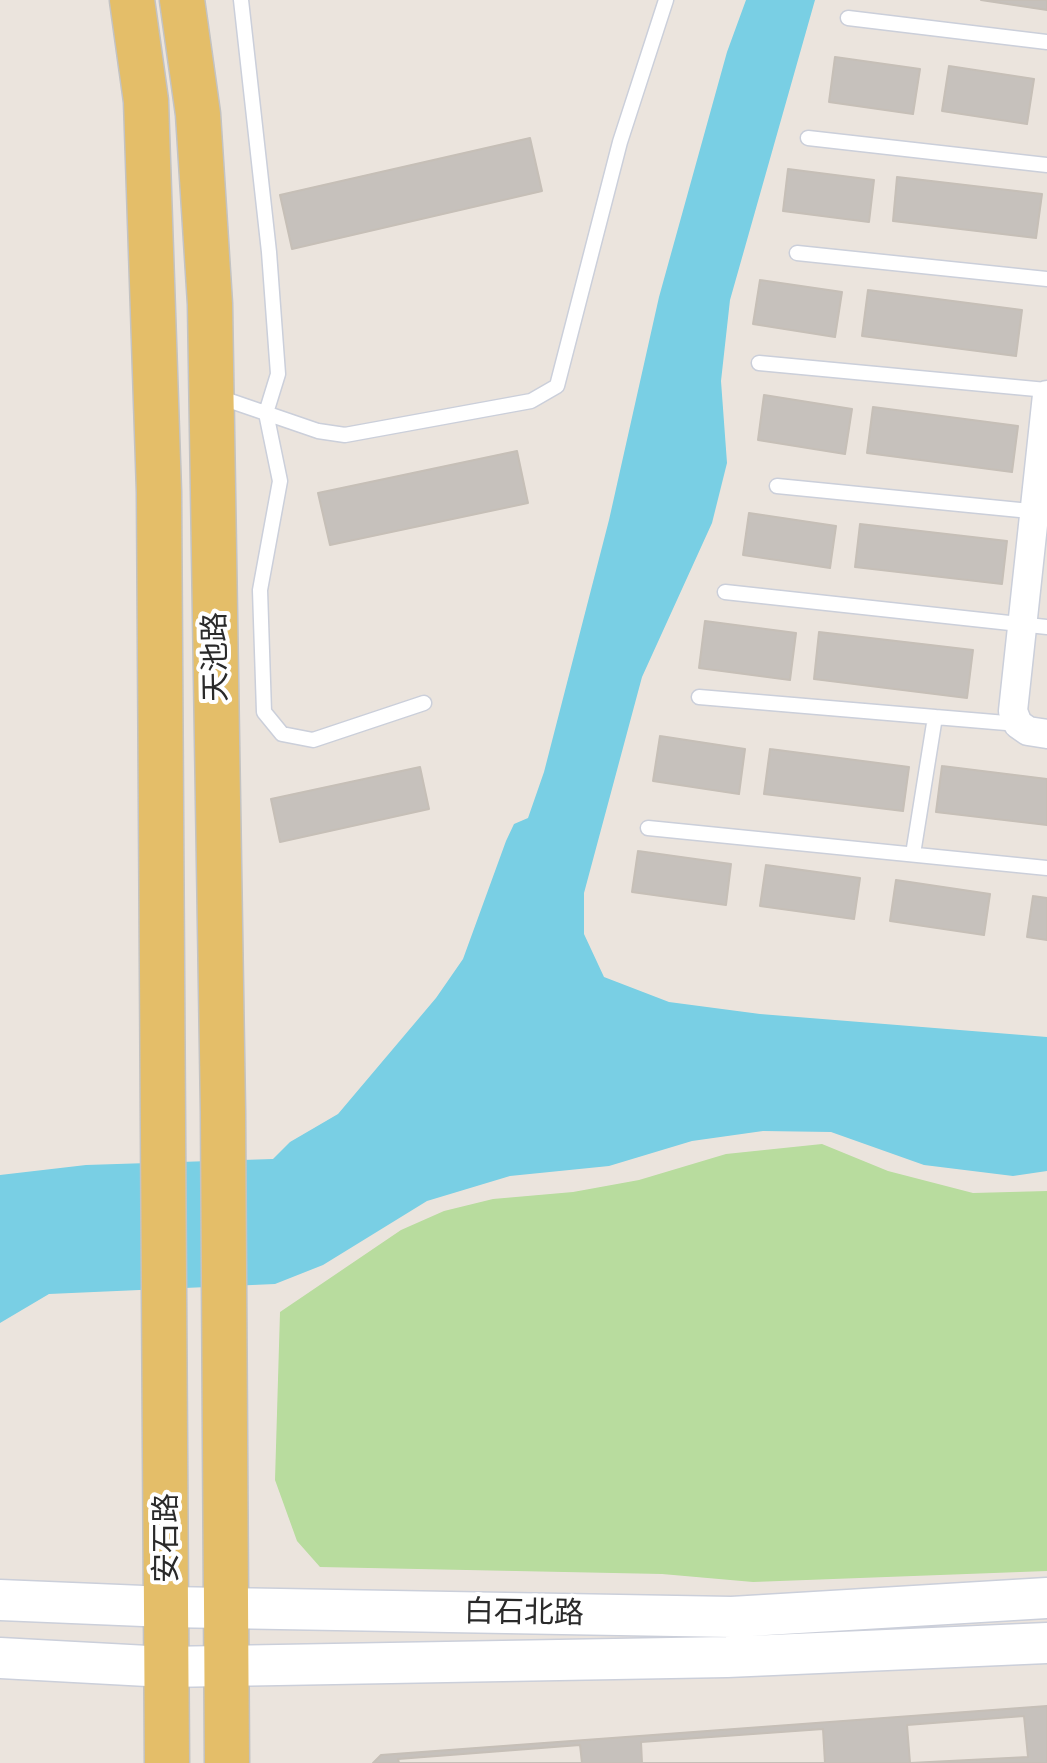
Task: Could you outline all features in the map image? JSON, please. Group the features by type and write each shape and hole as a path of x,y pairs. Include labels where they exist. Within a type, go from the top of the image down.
{"main road":[{"name":"天池路","path":"132,0 146,101 159,492 166,1312"},
{"name":"天池路","path":"182,0 198,114 212,395 223,1112 223,1316"},
{"name":"安石路","path":"166,1312 167,1763"},
{"name":"安石路","path":"223,1316 227,1763"},
{"name":"白石北路","path":"0,1600 167,1607 732,1617 1047,1598"},
{"name":"白石北路","path":"0,1658 166,1667 742,1657 1047,1643"}],"street":[{"path":"1047,393 1035,626 1013,711 1018,724 1028,731 1047,734"}],"lane":[{"path":"241,0 269,252 278,374 266,413 280,481 260,590 264,712 282,734 313,740 424,703"},
{"path":"212,395 318,431 345,435 531,401 557,386 620,142 666,0"},
{"path":"848,18 1047,42"},
{"path":"808,138 1047,165"},
{"path":"797,253 1047,279"},
{"path":"759,363 1047,393"},
{"path":"777,486 1041,512"},
{"path":"725,592 1035,626"},
{"path":"699,697 1018,724"},
{"path":"913,854 935,717"},
{"path":"648,828 1047,868"}],"green space":[{"path":"822,1144 888,1171 973,1193 1047,1191 1047,1571 753,1582 662,1574 320,1567 297,1541 275,1480 280,1312 401,1230 444,1211 493,1199 573,1192 639,1180 726,1154"}],"water":[{"path":"746,0 815,0 730,300 721,381 727,463 712,523 642,677 584,893 584,934 604,977 669,1002 760,1014 1047,1037 1047,1171 1013,1176 924,1165 831,1132 763,1131 692,1141 609,1166 510,1176 427,1201 323,1265 275,1284 49,1294 0,1323 0,1175 86,1165 273,1159 290,1142 338,1114 436,998 463,959 506,841 514,824 528,818 544,772 609,520 659,297 727,52"}],"building":[{"path":"981,0 1047,0 1047,10"},
{"path":"835,57 920,69 913,114 829,102"},
{"path":"949,66 1034,79 1027,124 942,111"},
{"path":"530,138 542,191 292,249 280,195"},
{"path":"788,169 874,180 869,222 783,211"},
{"path":"897,177 1042,194 1036,238 893,221"},
{"path":"760,280 842,292 835,337 753,324"},
{"path":"868,290 1022,310 1016,356 862,336"},
{"path":"764,395 852,409 845,454 758,440"},
{"path":"873,407 1018,426 1012,472 867,453"},
{"path":"517,451 528,503 330,545 318,493"},
{"path":"749,513 836,526 830,568 743,555"},
{"path":"860,524 1007,541 1002,584 855,567"},
{"path":"705,621 796,633 790,680 699,668"},
{"path":"819,632 973,650 967,698 814,679"},
{"path":"660,736 745,749 739,794 653,781"},
{"path":"770,749 909,767 903,811 764,794"},
{"path":"942,766 1047,779 1047,825 936,812"},
{"path":"420,767 429,809 280,842 271,799"},
{"path":"638,851 731,864 726,905 632,892"},
{"path":"766,865 860,878 854,919 760,906"},
{"path":"896,880 990,894 984,935 890,921"},
{"path":"1033,896 1047,898 1047,940 1027,937"},
{"path":"1047,1706 1047,1763 373,1763 381,1755"},
{"path":"1024,1716 1028,1757 910,1763 907,1725"},
{"path":"823,1729 825,1763 642,1763 641,1742"},
{"path":"580,1745 582,1763 399,1763 398,1759"}]}
